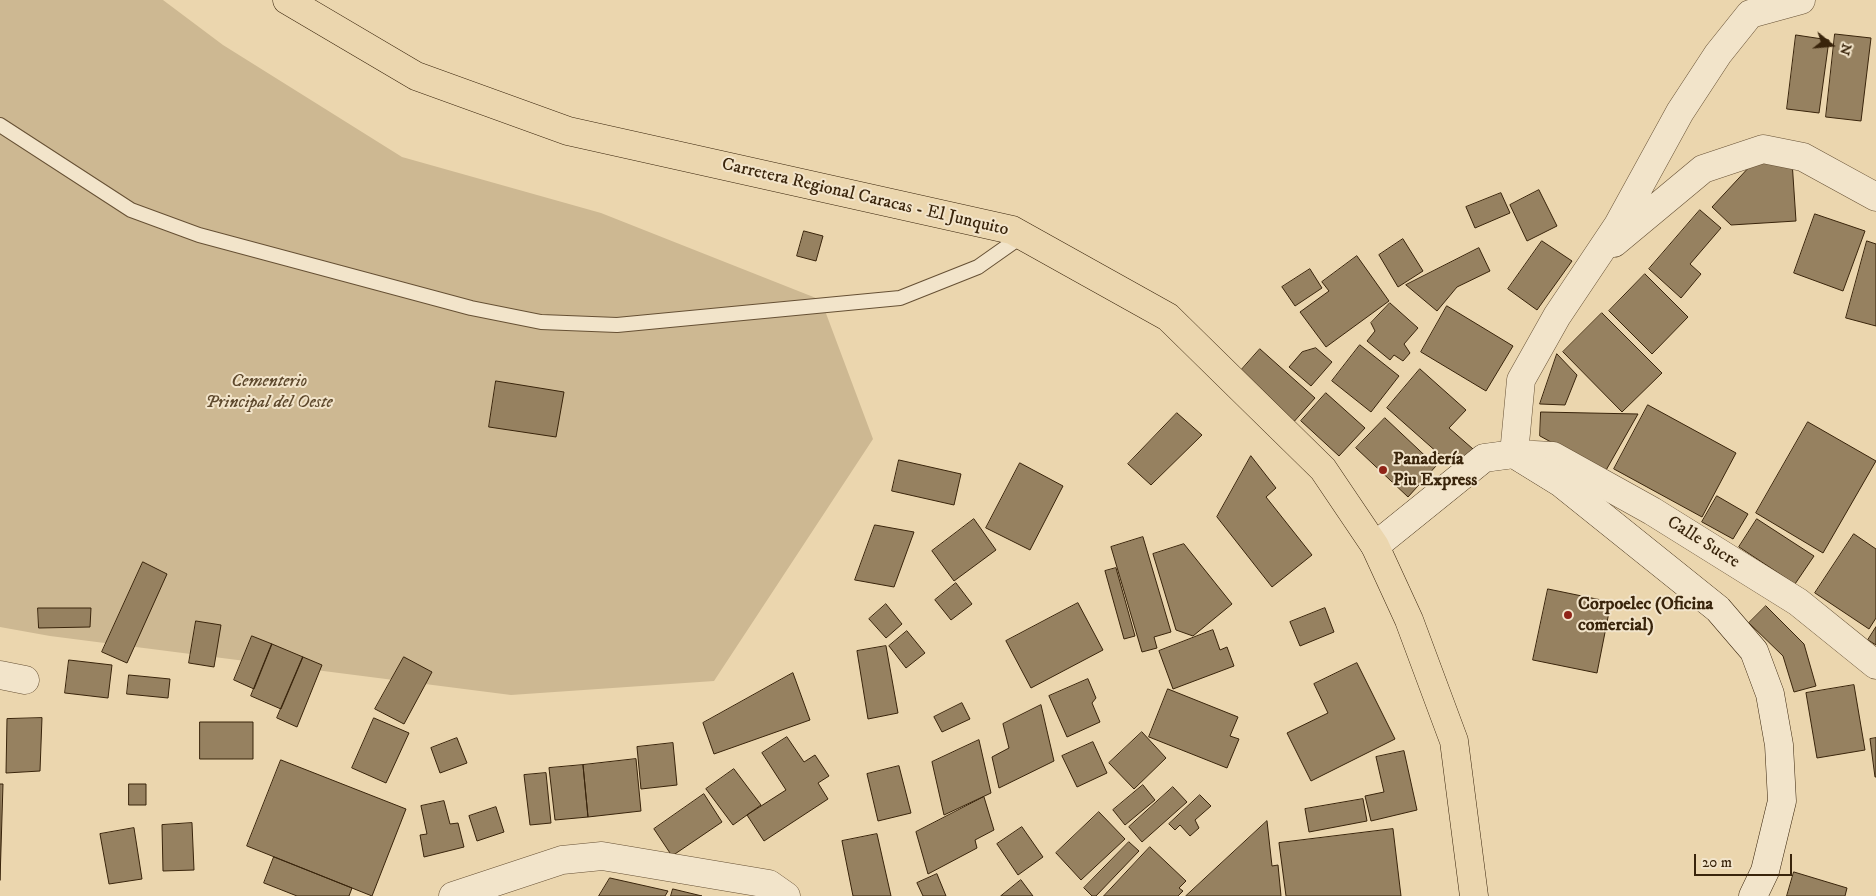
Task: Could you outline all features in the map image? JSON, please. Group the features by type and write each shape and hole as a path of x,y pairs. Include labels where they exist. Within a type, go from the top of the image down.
{"main road":[{"name":"Carretera Regional Caracas - El Junquito","path":"287,0 416,76 568,131 1012,230 1168,317 1322,469 1375,546 1409,620 1454,741 1474,896"}],"street":[{"path":"1753,896 1765,871 1782,802 1778,736 1770,694 1754,651 1718,609 1659,560 1561,483 1514,454 1521,380 1557,316 1618,224 1680,112 1718,54 1750,14 1801,0"},
{"path":"1594,260 1703,169 1763,149 1803,157 1876,197"},
{"name":"Calle Sucre","path":"1375,546 1484,458 1514,454 1553,456 1652,511 1798,602 1876,665"},
{"path":"453,896 562,860 602,856 769,884 786,896"}],"lane":[{"path":"0,125 131,210 199,235 471,308 541,322 617,325 900,298 978,267 1022,236"}],"green space":[{"name":"Cementerio Principal del Oeste","path":"0,0 163,0 223,45 402,157 601,213 821,300 873,439 714,681 511,695 50,636 0,627"}],"building":[{"path":"1835,34 1871,38 1861,121 1826,117"},
{"path":"1796,35 1829,40 1819,113 1787,109"},
{"path":"1792,161 1796,221 1731,225 1712,207 1752,164"},
{"path":"1539,190 1557,226 1527,241 1510,205"},
{"path":"1501,193 1510,213 1475,228 1466,207"},
{"path":"1700,210 1721,228 1690,264 1701,274 1681,298 1649,269"},
{"path":"1815,214 1865,231 1843,291 1794,273"},
{"path":"804,231 823,236 816,261 797,256"},
{"path":"1403,239 1423,271 1398,287 1379,255"},
{"path":"1542,241 1572,261 1537,310 1508,289"},
{"path":"1867,241 1876,244 1876,326 1846,318"},
{"path":"1479,248 1490,271 1457,287 1437,311 1406,285"},
{"path":"1357,256 1389,301 1326,347 1300,312 1329,291 1322,282"},
{"path":"1310,269 1322,288 1295,306 1282,287"},
{"path":"1645,274 1688,317 1652,354 1609,311"},
{"path":"1390,303 1418,328 1404,344 1410,353 1403,361 1394,355 1390,360 1367,341 1375,331 1371,323"},
{"path":"1447,306 1513,346 1486,391 1421,352"},
{"path":"1602,313 1662,373 1622,412 1563,352"},
{"path":"1360,345 1399,376 1371,412 1332,381"},
{"path":"1316,348 1332,362 1311,386 1289,367 1302,352"},
{"path":"1260,349 1315,398 1291,425 1236,376"},
{"path":"1557,354 1577,375 1565,405 1540,404"},
{"path":"1420,369 1466,410 1449,428 1473,449 1456,469 1387,408"},
{"path":"496,381 564,392 556,437 489,427"},
{"path":"1326,393 1365,428 1339,456 1301,421"},
{"path":"1648,405 1736,453 1702,517 1614,469"},
{"path":"1541,412 1638,414 1605,472 1540,436"},
{"path":"1177,413 1202,435 1151,485 1128,464"},
{"path":"1385,418 1436,466 1408,497 1356,448"},
{"path":"1808,422 1876,461 1823,553 1756,513"},
{"path":"1251,456 1276,488 1266,497 1312,555 1272,587 1217,517"},
{"path":"899,460 961,474 954,505 892,491"},
{"path":"1020,463 1063,486 1030,550 986,528"},
{"path":"1717,496 1748,514 1733,539 1702,522"},
{"path":"974,519 996,550 954,581 932,551"},
{"path":"1757,519 1814,556 1795,584 1739,547"},
{"path":"875,525 914,532 894,587 855,580"},
{"path":"1854,534 1876,549 1876,618 1869,629 1815,593"},
{"path":"1143,537 1171,632 1154,637 1157,648 1142,652 1111,547"},
{"path":"1184,544 1232,604 1193,636 1176,630 1153,554"},
{"path":"143,562 167,574 127,663 102,652"},
{"path":"1116,568 1135,636 1124,639 1105,571"},
{"path":"956,583 972,604 951,620 935,600"},
{"path":"1548,589 1611,602 1597,673 1533,660"},
{"path":"1078,603 1103,650 1031,688 1006,641"},
{"path":"886,604 902,624 886,638 869,619"},
{"path":"1766,606 1804,644 1816,686 1794,692 1783,656 1749,623"},
{"path":"38,608 91,608 90,627 39,628"},
{"path":"1325,608 1334,632 1300,646 1290,622"},
{"path":"196,621 221,625 214,667 189,663"},
{"path":"1876,627 1876,645 1868,640"},
{"path":"1213,630 1220,650 1227,647 1234,666 1173,689 1159,651"},
{"path":"907,631 925,653 906,668 889,646"},
{"path":"252,636 272,644 254,689 234,680"},
{"path":"272,644 303,657 281,709 251,696"},
{"path":"886,646 898,713 868,719 857,651"},
{"path":"303,657 322,665 297,727 277,718"},
{"path":"404,657 432,672 404,724 375,709"},
{"path":"69,660 112,665 108,698 65,693"},
{"path":"1357,663 1395,739 1311,781 1287,733 1328,713 1314,684"},
{"path":"793,673 810,720 714,754 703,723"},
{"path":"129,675 170,679 168,698 127,694"},
{"path":"1088,679 1096,698 1092,703 1100,722 1067,737 1049,696"},
{"path":"1854,685 1865,750 1817,758 1806,693"},
{"path":"1168,689 1238,717 1230,736 1239,739 1227,768 1149,737"},
{"path":"962,703 970,719 942,732 934,717"},
{"path":"1041,705 1054,761 999,788 992,757 1009,748 1003,724"},
{"path":"42,718 40,771 6,773 7,719"},
{"path":"374,718 409,733 386,783 352,768"},
{"path":"200,722 253,722 253,759 200,759"},
{"path":"1142,732 1166,758 1134,789 1109,763"},
{"path":"787,737 804,762 815,755 829,776 818,783 828,799 764,841 747,815 786,790 762,753"},
{"path":"457,738 467,763 440,773 431,748"},
{"path":"1876,738 1876,777 1875,777 1870,739"},
{"path":"979,740 991,793 944,815 932,762"},
{"path":"1093,742 1107,773 1077,787 1062,756"},
{"path":"673,743 677,785 641,789 637,747"},
{"path":"1404,751 1417,810 1371,821 1365,796 1384,792 1376,757"},
{"path":"636,759 641,811 588,817 583,765"},
{"path":"281,760 406,809 372,896 247,846"},
{"path":"583,765 588,817 555,820 549,768"},
{"path":"899,766 911,813 878,821 867,774"},
{"path":"734,769 761,805 733,825 706,789"},
{"path":"546,773 551,823 530,825 524,775"},
{"path":"0,784 3,784 0,880"},
{"path":"129,784 146,784 146,805 129,805"},
{"path":"1143,785 1155,800 1125,825 1113,810"},
{"path":"1173,787 1187,802 1142,842 1129,827"},
{"path":"704,794 722,822 672,856 654,829"},
{"path":"1200,795 1211,806 1195,820 1199,828 1190,836 1180,825 1175,830 1169,824"},
{"path":"984,797 994,830 975,840 977,848 928,874 916,832"},
{"path":"1363,799 1367,821 1309,832 1305,809"},
{"path":"444,801 450,824 458,823 464,847 424,857 420,835 427,834 421,806"},
{"path":"496,807 504,832 477,841 469,816"},
{"path":"1099,812 1125,839 1081,880 1056,853"},
{"path":"1267,821 1272,866 1278,865 1281,896 1186,896"},
{"path":"192,823 194,870 163,871 162,825"},
{"path":"1022,827 1043,857 1018,875 997,844"},
{"path":"134,828 142,879 109,884 100,834"},
{"path":"1393,829 1401,896 1286,896 1279,843"},
{"path":"877,834 891,896 853,896 842,841"},
{"path":"1129,842 1139,851 1096,896 1092,896 1084,888"},
{"path":"1150,847 1186,881 1179,888 1183,891 1178,896 1104,896"},
{"path":"274,857 352,888 349,896 297,896 264,883"},
{"path":"1794,872 1847,888 1845,896 1787,896"},
{"path":"937,874 946,896 923,896 917,883"},
{"path":"610,878 668,891 665,896 599,896"},
{"path":"1021,880 1033,896 1001,896"},
{"path":"673,889 702,896 671,896"}],"place":[{"name":"Panadería Piu Express","path":"1383,470"},
{"name":"Corpoelec (Oficina comercial)","path":"1568,615"}]}
